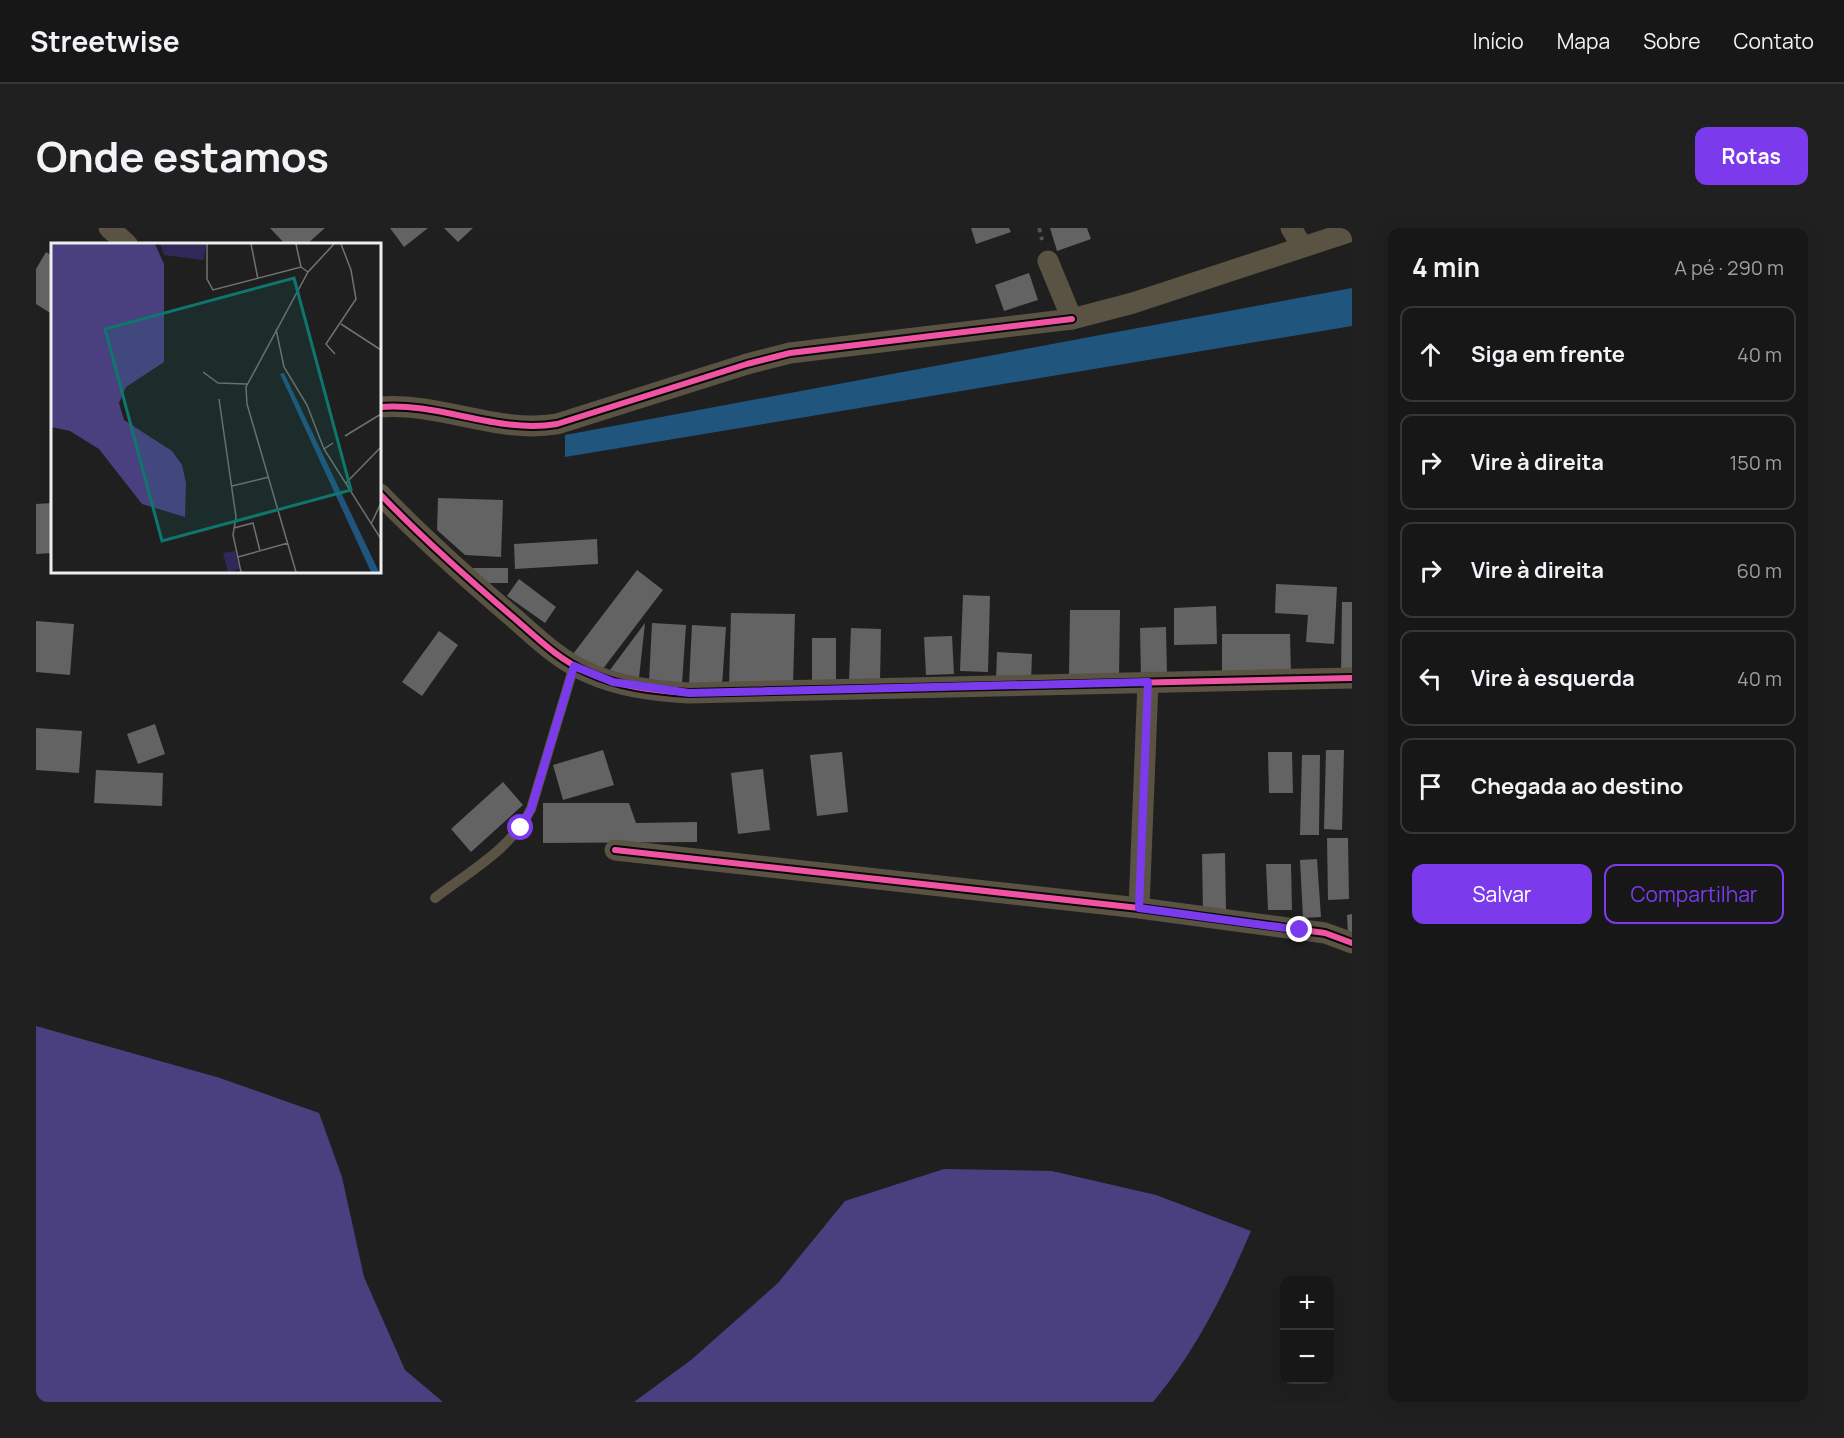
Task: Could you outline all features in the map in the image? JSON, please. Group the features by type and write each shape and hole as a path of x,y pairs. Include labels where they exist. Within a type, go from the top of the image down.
{"street":[{"path":"110,228 126,243"},
{"path":"1291,228 1302,246"},
{"path":"381,407 445,411 535,428 556,424 747,364 790,353 1072,319 1133,303 1352,231"},
{"path":"1048,261 1072,319"},
{"path":"381,495 459,572 574,666 613,682 689,693 1352,678"},
{"path":"1139,908 1148,682"},
{"path":"615,850 1139,908 1325,933 1352,943"}],"lane":[{"path":"435,898 507,844 521,828 531,809 574,666"}],"shaded area":[{"path":"36,1026 220,1078 319,1113 342,1177 364,1277 405,1370 443,1402 36,1402"},
{"path":"944,1169 1052,1171 1156,1195 1251,1231 1231,1276 1196,1342 1153,1402 634,1402 691,1360 778,1283 845,1201"}],"water":[{"path":"1352,288 1352,326 565,457 565,435"}],"building":[{"path":"270,228 325,228 308,243 284,243"},
{"path":"390,228 428,228 404,247"},
{"path":"444,228 473,228 458,242"},
{"path":"971,228 1009,228 1011,232 976,244"},
{"path":"1050,228 1087,228 1091,239 1057,251"},
{"path":"46,252 51,255 51,313 36,304 36,269"},
{"path":"1029,273 1038,300 1004,311 995,285"},
{"path":"438,498 503,500 501,557 465,555 437,530"},
{"path":"51,503 51,553 36,554 36,504"},
{"path":"597,539 598,564 515,569 514,544"},
{"path":"472,568 508,568 508,583 487,583"},
{"path":"637,570 663,590 599,674 573,654"},
{"path":"519,579 556,607 545,623 507,596"},
{"path":"1276,584 1337,587 1334,644 1306,642 1308,615 1275,613"},
{"path":"963,595 990,596 988,672 960,671"},
{"path":"1342,602 1352,602 1352,672 1341,672"},
{"path":"1216,606 1217,644 1174,645 1174,608"},
{"path":"1070,610 1120,610 1119,677 1069,677"},
{"path":"731,613 795,614 793,685 729,686"},
{"path":"36,621 74,624 70,675 36,672"},
{"path":"645,623 639,678 607,674"},
{"path":"652,623 686,625 682,684 649,682"},
{"path":"692,625 726,627 722,686 689,684"},
{"path":"1166,627 1167,677 1141,678 1140,628"},
{"path":"851,628 881,629 880,681 849,680"},
{"path":"439,631 458,645 422,696 402,682"},
{"path":"1222,634 1290,634 1291,673 1222,674"},
{"path":"952,636 954,674 926,675 924,637"},
{"path":"812,638 836,638 836,680 812,680"},
{"path":"997,652 1032,654 1031,682 996,681"},
{"path":"155,724 165,754 138,764 127,734"},
{"path":"36,728 82,731 79,773 36,770"},
{"path":"603,750 614,785 563,800 553,765"},
{"path":"1326,750 1344,750 1342,830 1324,829"},
{"path":"842,752 848,812 817,816 810,755"},
{"path":"1268,752 1292,752 1293,793 1269,793"},
{"path":"1302,755 1320,755 1319,835 1300,835"},
{"path":"763,769 770,830 738,834 731,773"},
{"path":"96,770 163,773 162,806 94,803"},
{"path":"503,782 523,805 471,852 451,829"},
{"path":"543,803 629,803 636,823 697,822 697,842 543,843"},
{"path":"1327,838 1348,838 1349,899 1328,900"},
{"path":"1225,853 1226,911 1203,911 1202,854"},
{"path":"1317,859 1321,917 1303,918 1300,860"},
{"path":"1266,864 1291,864 1292,910 1268,910"},
{"path":"1352,914 1352,934 1348,935 1347,915"}],"cycle path":[{"path":"381,407 425,409 512,425 557,424 747,364 790,353 1072,319"},
{"path":"381,495 445,558 558,655 599,677 637,687 689,693 1352,678"},
{"path":"615,850 1139,908 1325,933 1352,943"}],"route":[{"path":"521,828 531,809 574,666 613,682 664,692 689,693 1148,682 1139,908 1300,930"}]}
